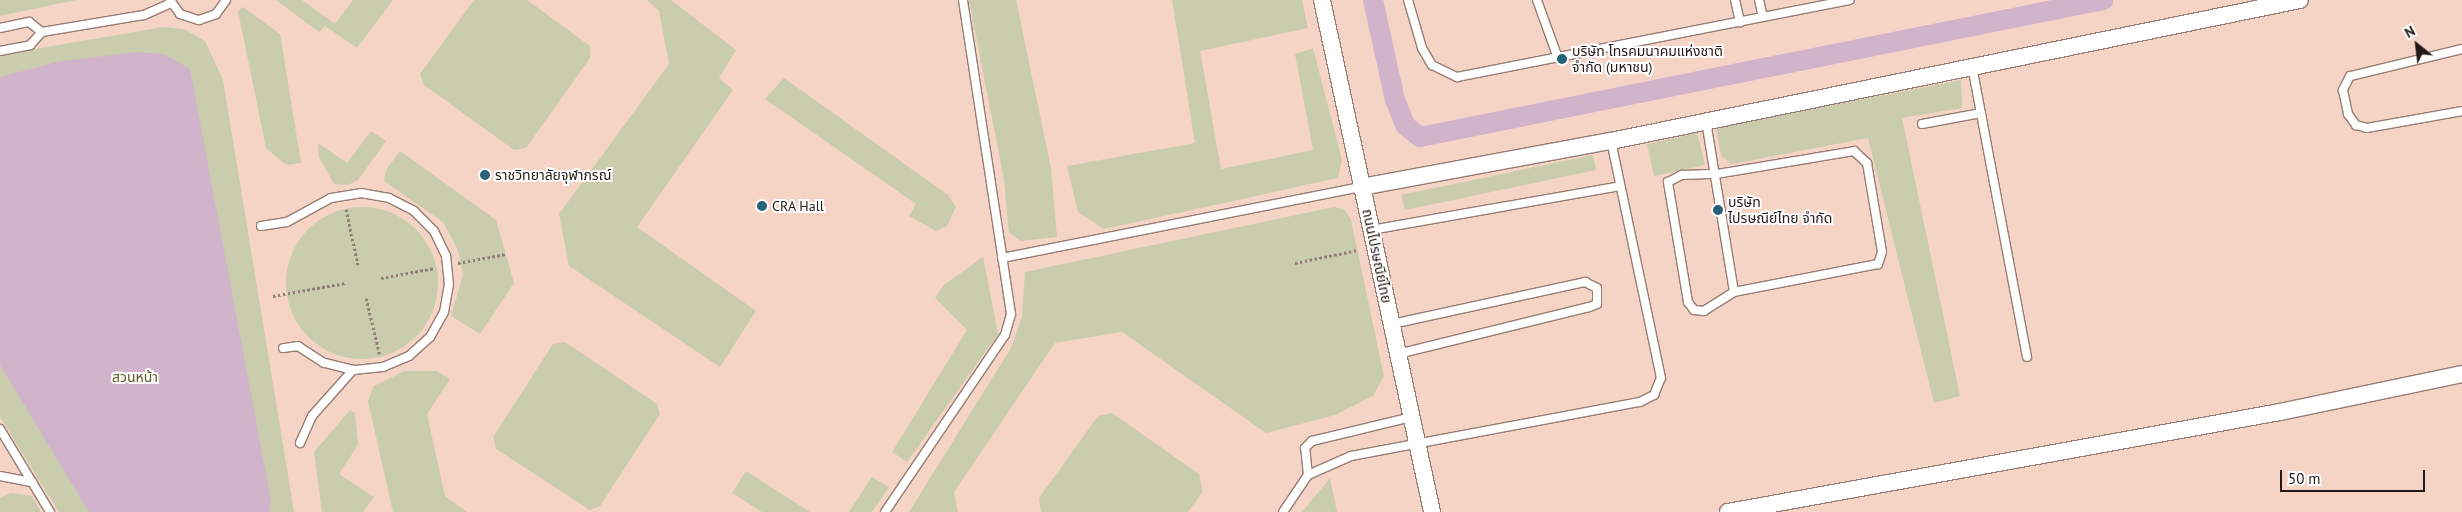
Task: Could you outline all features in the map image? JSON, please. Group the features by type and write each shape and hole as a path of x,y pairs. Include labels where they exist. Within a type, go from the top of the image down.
{"street":[{"name":"ถนนไปรษณีย์ไทย","path":"1322,0 1432,512"},
{"path":"1362,187 1610,141 1972,64 2300,0"},
{"path":"1728,512 2280,412 2462,374"}],"lane":[{"path":"0,51 30,45 42,32 144,15 170,1 180,14 198,20 216,14 226,0"},
{"path":"885,512 1005,335 1011,314 963,0"},
{"path":"1408,0 1422,48 1441,73 1456,77 1850,0"},
{"path":"1538,0 1558,58"},
{"path":"1735,0 1740,22"},
{"path":"1759,0 1763,17"},
{"path":"0,28 29,22 42,32"},
{"path":"2462,49 2350,76 2343,90 2348,114 2356,125 2367,128 2462,111"},
{"path":"1972,64 2027,357"},
{"path":"1922,124 1981,113"},
{"path":"1705,120 1717,174 1734,292"},
{"path":"1283,512 1308,475 1350,456 1640,402 1654,395 1660,378 1610,141"},
{"path":"1854,151 1866,164 1882,258 1869,268 1734,292 1704,311 1694,310 1688,302 1668,193 1668,182 1682,175 1717,174 1854,151"},
{"path":"1371,230 1620,186"},
{"path":"1002,258 1362,187"},
{"path":"261,226 287,222 331,198 361,193 389,198 414,211 434,231 446,256 449,284 444,312 430,337 409,356 383,367 353,370 324,363 298,346 283,348"},
{"path":"1392,324 1585,282 1597,288 1597,304 1589,307 1398,354"},
{"path":"300,443 312,416 353,370"},
{"path":"1308,475 1305,448 1312,441 1412,417"},
{"path":"0,429 50,512"},
{"path":"0,476 32,482"}],"path":[{"path":"344,196 358,265"},
{"path":"1295,263 1375,247"},
{"path":"274,296 345,283"},
{"path":"366,298 383,367"}],"shaded area":[{"path":"77,0 2462,0 2462,512 0,512 0,16"},
{"name":"สวนหน้า","path":"138,52 164,54 190,69 271,501 269,512 89,512 0,365 0,77 61,61"}],"green space":[{"path":"0,0 77,0 0,16"},
{"path":"276,0 302,0 335,24 353,0 393,0 357,48 325,26 319,32"},
{"path":"474,0 527,0 590,46 590,58 526,148 514,150 424,85 420,74"},
{"path":"647,0 671,0 736,50 719,78 733,90 637,227 756,311 720,367 569,266 559,214 669,64 659,11"},
{"path":"969,0 1016,0 1051,168 1057,237 1020,241 1009,232 1004,180"},
{"path":"1172,0 1302,0 1308,28 1200,51 1221,169 1313,150 1295,54 1313,48 1342,160 1338,178 1104,229 1078,212 1067,166 1195,143"},
{"path":"243,7 280,34 301,163 286,165 266,148 238,11"},
{"name":"สวนหน้า","path":"163,27 184,29 205,41 223,80 294,512 59,512 0,417 0,55"},
{"path":"784,78 948,195 956,207 947,226 936,231 909,216 916,204 765,99"},
{"path":"1961,80 1962,108 1902,118 1960,396 1934,403 1868,138 1732,164 1721,156 1716,128"},
{"path":"371,131 386,141 358,180 348,185 334,184 319,157 318,143 347,163"},
{"path":"1697,133 1705,165 1654,176 1647,144"},
{"path":"400,151 496,220 514,283 480,334 451,316 463,275 458,250 443,222 384,181 386,170"},
{"path":"1593,155 1596,170 1405,210 1401,195"},
{"path":"362,207 377,208 391,213 416,229 432,254 437,268 437,298 432,312 416,337 391,353 377,358 362,359 347,358 333,353 308,337 292,312 287,298 286,283 287,268 292,254 308,229 333,213 347,208"},
{"path":"1334,207 1344,209 1351,220 1384,376 1373,396 1335,415 1266,433 1122,332 1055,343 954,492 958,512 909,512 1011,348 1022,317 1025,272"},
{"path":"983,257 998,334 907,462 892,452 967,330 935,298 944,285"},
{"path":"565,342 657,404 660,414 600,506 590,510 496,449 493,437 553,344"},
{"path":"405,371 437,371 450,379 427,414 445,496 467,512 393,512 368,401 374,386"},
{"path":"350,410 355,413 358,445 339,474 374,497 363,512 322,512 314,452"},
{"path":"1112,413 1199,474 1203,491 1188,512 1041,512 1039,498 1098,416"},
{"path":"746,471 810,512 762,512 732,493"},
{"path":"872,477 889,487 872,512 849,512"},
{"path":"1330,478 1337,512 1302,512 1303,511"},
{"path":"11,493 32,496 41,512 0,512 0,498"}],"waterway":[{"path":"1373,0 1395,100 1405,125 1420,137 2103,0"}],"place":[{"name":"บริษัท โทรคมนาคมแห่งชาติ จำกัด (มหาชน)","path":"1562,59"},
{"name":"ราชวิทยาลัยจุฬาภรณ์","path":"485,175"},
{"name":"CRA Hall","path":"762,206"},
{"name":"บริษัท ไปรษณีย์ไทย จำกัด","path":"1718,210"}]}
